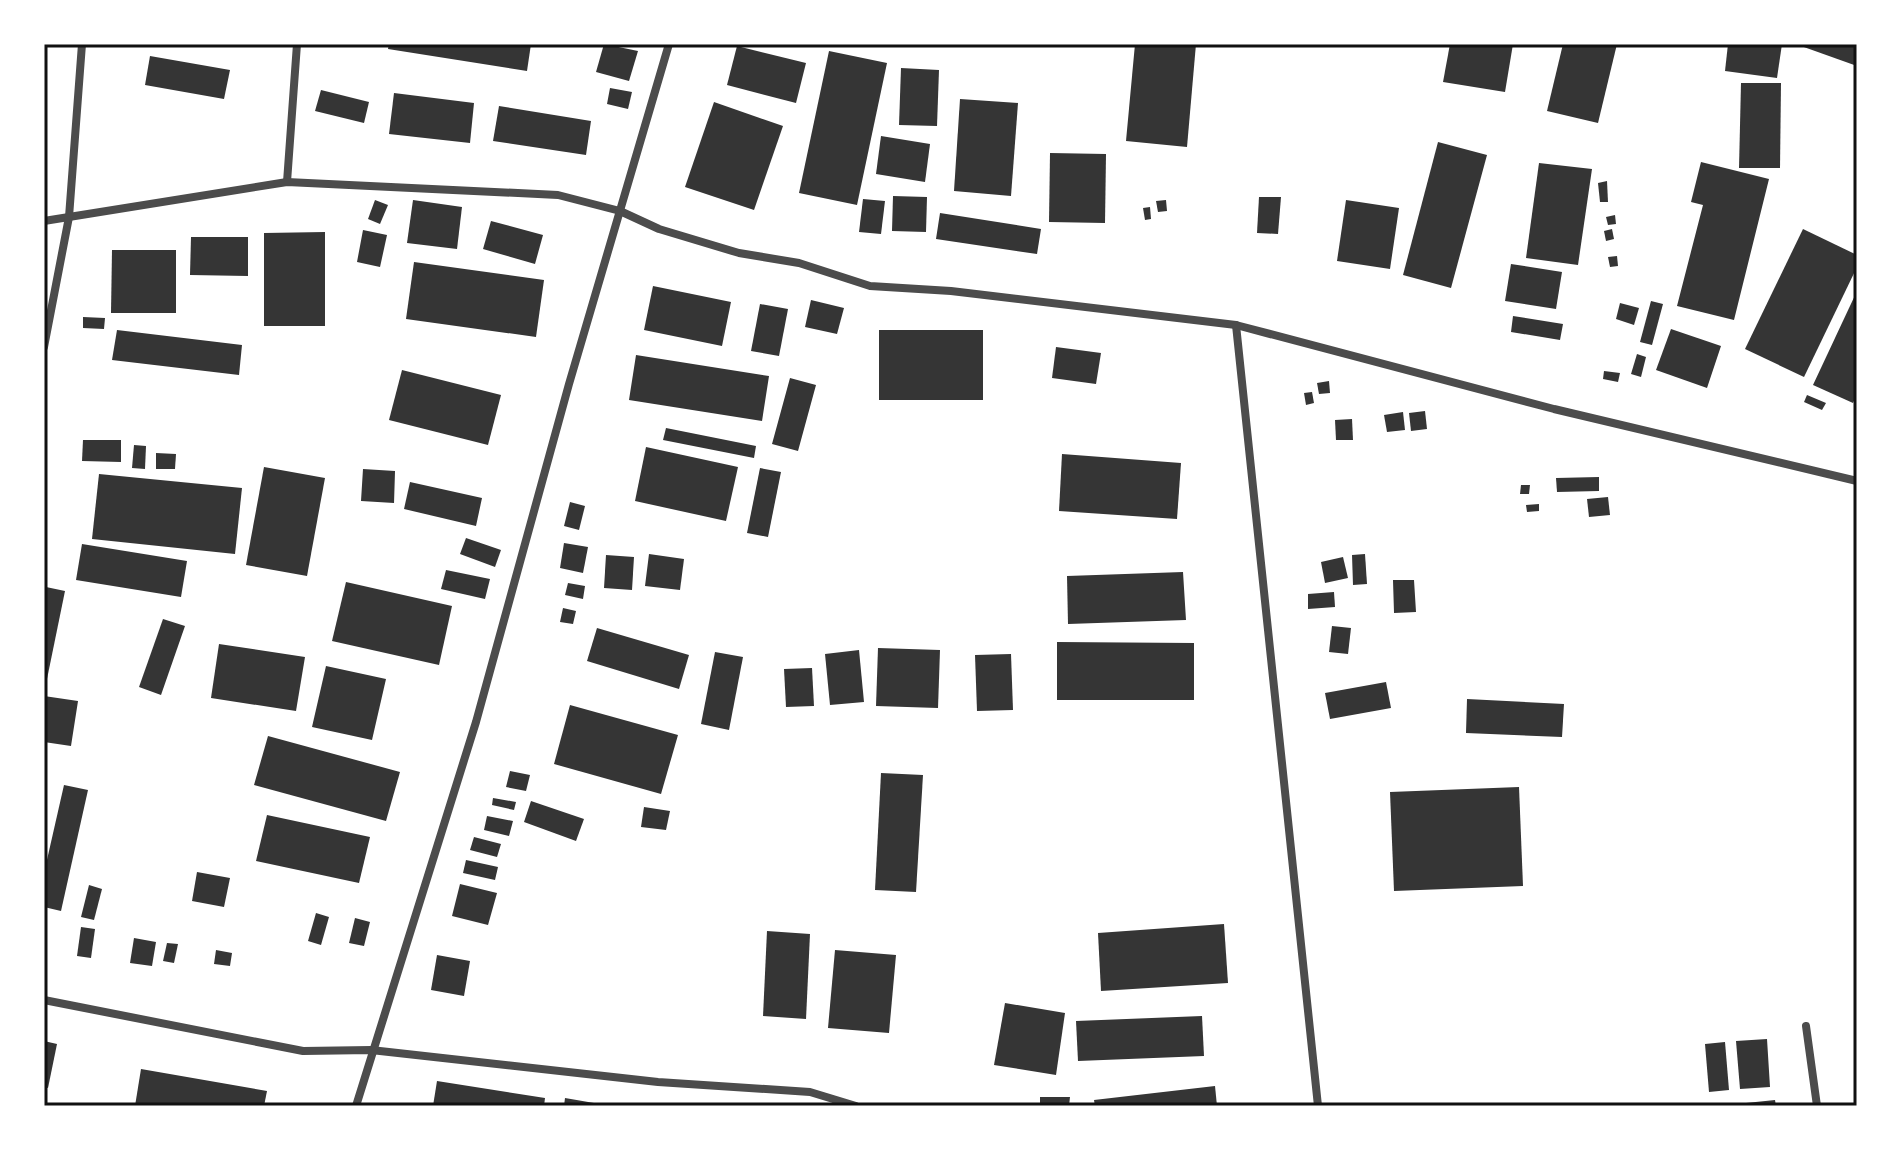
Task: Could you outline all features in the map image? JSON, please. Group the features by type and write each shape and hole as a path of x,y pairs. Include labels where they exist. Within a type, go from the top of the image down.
{"street":[{"path":"44,347 69,217 82,44"},
{"path":"287,182 297,44"},
{"path":"356,1106 476,722 669,44"},
{"path":"44,221 287,182 558,195 620,211 739,253 799,263 870,286 966,293 1236,325 1554,409 1857,481"},
{"path":"1236,325 1318,1106"},
{"path":"44,1000 303,1051 371,1050 658,1082 810,1092 856,1106"},
{"path":"1806,1026 1817,1106"}],"building":[{"path":"389,44 531,44 527,71 388,49"},
{"path":"604,44 638,51 629,81 596,72"},
{"path":"1135,44 1196,44 1187,147 1126,141"},
{"path":"1450,44 1513,44 1505,92 1443,82"},
{"path":"1563,44 1617,44 1598,123 1547,111"},
{"path":"1728,44 1782,44 1777,78 1725,71"},
{"path":"1857,44 1857,66 1801,46"},
{"path":"737,46 806,63 796,103 727,85"},
{"path":"829,51 887,63 857,205 799,193"},
{"path":"150,56 230,70 224,99 145,85"},
{"path":"901,68 939,70 937,126 899,125"},
{"path":"1741,83 1781,83 1780,168 1739,168"},
{"path":"610,88 632,92 628,109 607,104"},
{"path":"321,90 369,102 364,123 315,111"},
{"path":"394,93 474,103 470,143 389,134"},
{"path":"960,99 1018,103 1011,196 954,191"},
{"path":"714,102 783,126 754,210 685,187"},
{"path":"499,106 591,121 586,155 493,141"},
{"path":"881,136 930,144 925,182 876,174"},
{"path":"1438,142 1487,155 1451,288 1403,275"},
{"path":"1050,153 1106,154 1105,223 1049,222"},
{"path":"1701,162 1769,179 1734,320 1677,306 1703,205 1691,202"},
{"path":"1539,163 1592,169 1578,265 1526,258"},
{"path":"1607,181 1608,202 1600,202 1598,183"},
{"path":"893,196 927,197 926,232 892,231"},
{"path":"1259,197 1281,197 1278,234 1257,233"},
{"path":"863,199 885,201 881,234 859,232"},
{"path":"375,200 388,205 380,224 368,219"},
{"path":"413,200 462,207 457,249 407,243"},
{"path":"1166,200 1167,211 1158,212 1156,201"},
{"path":"1346,200 1399,208 1390,269 1337,261"},
{"path":"1150,207 1151,219 1145,220 1143,208"},
{"path":"940,213 1041,229 1037,254 936,239"},
{"path":"1615,215 1616,224 1608,225 1606,217"},
{"path":"491,221 543,235 535,264 483,249"},
{"path":"1612,229 1614,239 1606,241 1604,231"},
{"path":"1803,229 1857,255 1857,267 1804,377 1745,349"},
{"path":"363,230 387,235 380,267 357,262"},
{"path":"325,232 325,326 264,326 264,233"},
{"path":"191,237 248,237 248,276 190,275"},
{"path":"112,250 176,250 176,313 111,313"},
{"path":"1617,256 1618,266 1610,267 1608,257"},
{"path":"414,262 544,280 536,337 406,319"},
{"path":"1511,264 1562,272 1556,309 1505,301"},
{"path":"653,286 731,302 722,346 644,330"},
{"path":"1857,291 1857,394 1853,403 1813,385"},
{"path":"811,300 844,308 837,334 805,327"},
{"path":"1651,301 1663,304 1652,345 1640,342"},
{"path":"1620,303 1639,308 1634,325 1616,319"},
{"path":"760,304 788,309 779,356 751,351"},
{"path":"1513,316 1563,324 1560,340 1511,332"},
{"path":"83,317 105,318 104,329 83,328"},
{"path":"1671,329 1721,346 1707,388 1656,370"},
{"path":"117,330 242,345 239,375 112,360"},
{"path":"879,330 983,330 983,400 879,400"},
{"path":"1056,347 1101,353 1096,384 1052,378"},
{"path":"1637,354 1646,357 1641,377 1631,374"},
{"path":"636,355 769,376 762,421 629,400"},
{"path":"402,370 501,395 488,445 389,420"},
{"path":"1604,371 1620,373 1618,382 1603,379"},
{"path":"790,378 816,385 798,451 772,444"},
{"path":"1329,381 1330,393 1319,394 1317,383"},
{"path":"1312,392 1314,403 1306,405 1304,393"},
{"path":"1807,395 1826,403 1822,410 1804,402"},
{"path":"1425,411 1427,429 1411,431 1409,413"},
{"path":"1403,412 1405,430 1387,432 1384,415"},
{"path":"1352,419 1353,440 1336,440 1335,420"},
{"path":"666,428 756,446 754,458 663,440"},
{"path":"83,440 121,440 121,462 82,461"},
{"path":"134,445 146,446 145,469 132,468"},
{"path":"646,447 738,467 726,521 635,501"},
{"path":"156,453 176,454 175,469 156,469"},
{"path":"1062,454 1181,463 1177,519 1059,511"},
{"path":"264,467 325,478 307,576 246,565"},
{"path":"760,468 781,472 768,537 747,533"},
{"path":"363,469 395,471 394,503 361,501"},
{"path":"99,474 242,488 235,554 92,539"},
{"path":"1599,477 1599,491 1557,492 1556,478"},
{"path":"410,482 482,498 476,526 404,509"},
{"path":"1521,485 1530,485 1529,494 1520,494"},
{"path":"1608,497 1610,515 1589,517 1587,499"},
{"path":"570,502 585,506 579,530 564,526"},
{"path":"1539,504 1539,511 1527,512 1526,505"},
{"path":"466,538 501,550 495,567 460,554"},
{"path":"564,543 588,547 583,573 560,568"},
{"path":"82,544 187,561 181,597 76,580"},
{"path":"649,554 684,559 680,590 645,586"},
{"path":"1365,554 1367,584 1353,585 1352,555"},
{"path":"606,555 634,557 632,590 604,588"},
{"path":"1343,557 1348,578 1325,583 1321,562"},
{"path":"446,570 490,579 485,599 441,589"},
{"path":"1183,572 1186,620 1068,624 1067,576"},
{"path":"1393,580 1414,580 1416,612 1394,613"},
{"path":"346,582 452,606 439,665 332,641"},
{"path":"568,583 585,586 583,599 565,595"},
{"path":"46,587 65,591 47,679 44,679"},
{"path":"1334,592 1335,607 1308,609 1308,594"},
{"path":"563,608 576,611 573,624 560,622"},
{"path":"163,619 185,626 161,695 139,687"},
{"path":"1332,626 1351,628 1348,654 1329,652"},
{"path":"597,628 689,655 679,689 587,661"},
{"path":"1057,642 1194,643 1194,700 1057,700"},
{"path":"219,644 305,657 296,711 211,698"},
{"path":"878,648 940,650 938,708 876,706"},
{"path":"859,650 864,702 830,705 825,654"},
{"path":"715,652 743,657 729,730 701,724"},
{"path":"1011,654 1013,710 977,711 975,655"},
{"path":"326,666 386,679 372,740 312,727"},
{"path":"812,668 814,706 786,707 784,669"},
{"path":"1386,682 1391,708 1330,719 1325,693"},
{"path":"44,696 78,701 71,746 44,742"},
{"path":"1467,699 1564,704 1562,737 1466,733"},
{"path":"570,705 678,735 661,794 554,764"},
{"path":"268,736 400,772 386,821 254,785"},
{"path":"510,771 530,775 526,791 506,787"},
{"path":"881,773 923,775 916,892 875,890"},
{"path":"64,785 88,790 61,911 44,907 44,873"},
{"path":"1519,787 1523,886 1394,891 1390,792"},
{"path":"493,798 516,802 514,810 492,805"},
{"path":"531,801 584,819 576,841 524,822"},
{"path":"644,807 670,811 666,830 641,827"},
{"path":"267,815 370,837 359,883 256,861"},
{"path":"487,816 513,821 509,836 484,830"},
{"path":"474,837 501,844 497,857 470,850"},
{"path":"466,860 498,867 495,880 463,873"},
{"path":"197,872 230,878 224,907 192,901"},
{"path":"460,884 497,893 488,925 452,916"},
{"path":"89,885 102,889 94,920 81,917"},
{"path":"316,913 329,917 321,945 308,941"},
{"path":"355,918 370,922 364,946 349,943"},
{"path":"1224,924 1228,983 1101,991 1098,933"},
{"path":"81,927 95,929 91,958 77,956"},
{"path":"767,931 810,934 806,1019 763,1016"},
{"path":"134,938 156,942 152,966 130,963"},
{"path":"167,943 178,944 174,963 163,961"},
{"path":"216,950 232,953 230,966 214,964"},
{"path":"835,950 896,955 889,1033 828,1028"},
{"path":"437,955 470,961 464,996 431,990"},
{"path":"1005,1003 1065,1013 1056,1075 994,1065"},
{"path":"1202,1016 1204,1056 1078,1061 1076,1021"},
{"path":"1767,1039 1770,1087 1740,1089 1736,1041"},
{"path":"44,1041 57,1044 48,1088 44,1087"},
{"path":"1725,1042 1729,1090 1709,1092 1705,1044"},
{"path":"141,1069 267,1091 264,1106 135,1106"},
{"path":"437,1081 545,1098 544,1106 433,1106"},
{"path":"1215,1086 1217,1106 1095,1106 1094,1100"},
{"path":"1040,1097 1070,1097 1069,1106 1040,1106"},
{"path":"565,1098 594,1103 594,1106 564,1106"},
{"path":"1775,1100 1776,1106 1746,1106 1746,1103"}]}
